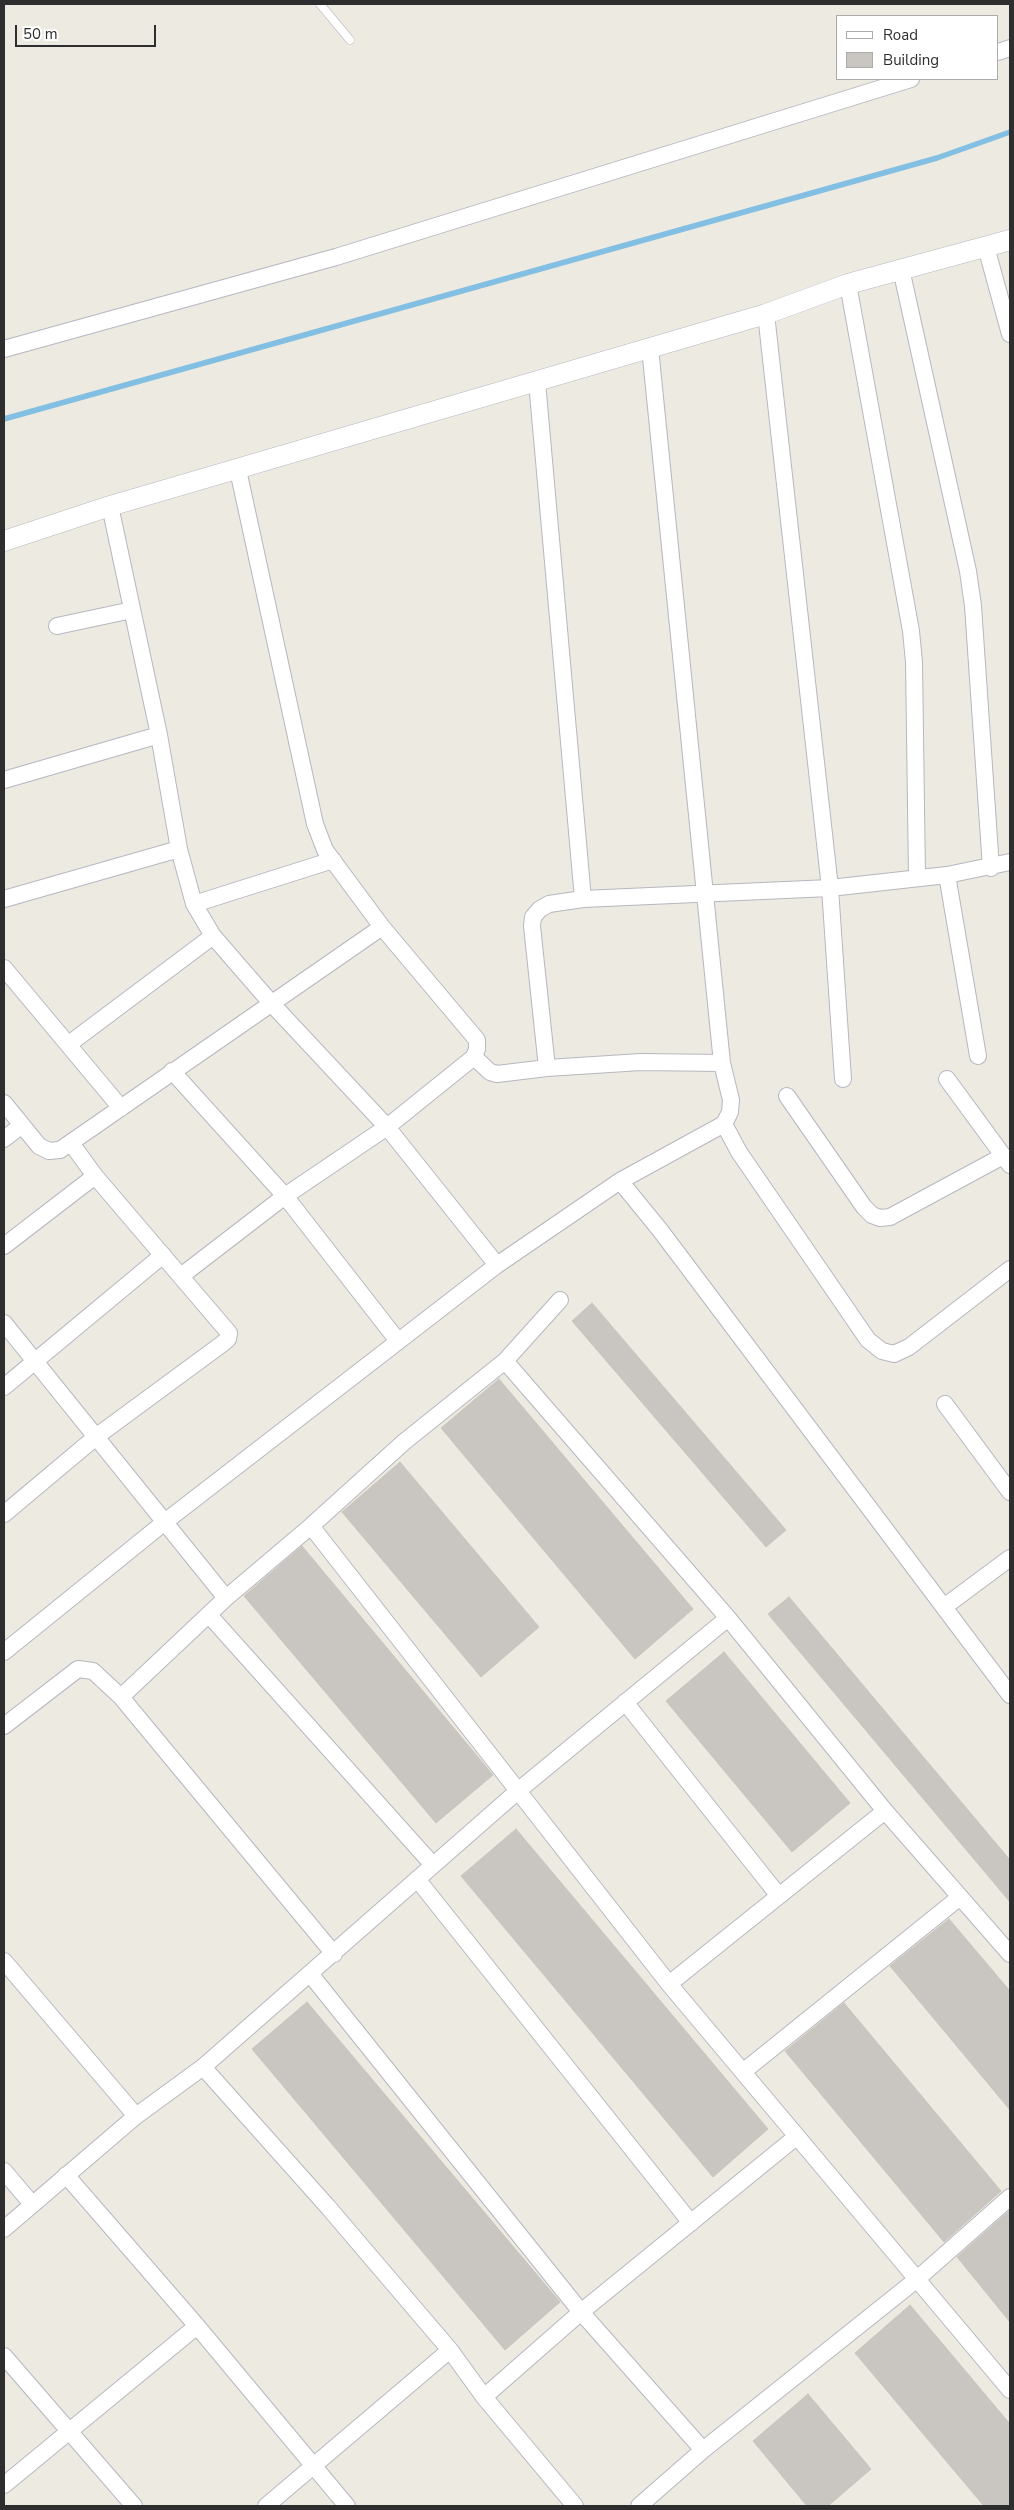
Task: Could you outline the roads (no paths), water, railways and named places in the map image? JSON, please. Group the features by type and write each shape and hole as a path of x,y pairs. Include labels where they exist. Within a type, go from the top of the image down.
{"street":[{"path":"4,349 336,256 908,80"},
{"path":"4,541 110,506 766,314 848,284 1010,240"},
{"path":"986,247 1010,334"},
{"path":"901,269 968,571 974,606 991,868"},
{"path":"848,284 911,631 914,662 917,877"},
{"path":"766,314 830,888 843,1079"},
{"path":"4,1652 166,1521 497,1265 620,1181 724,1124 730,1112 731,1100 722,1063 650,348"},
{"path":"537,382 583,899"},
{"path":"181,1276 285,1196 387,1127 474,1057 477,1040 382,927 326,850 315,824 238,470"},
{"path":"110,506 159,735 179,849 194,904 213,936 272,1004 387,1127 497,1265"},
{"path":"57,626 132,610"},
{"path":"4,780 159,735"},
{"path":"4,899 179,849"},
{"path":"194,904 333,860"},
{"path":"547,1068 532,926 533,917 540,909 549,904 583,899 830,888 947,875 991,868 1010,862"},
{"path":"947,875 978,1056"},
{"path":"4,1103 39,1146 49,1151 60,1150 382,927"},
{"path":"69,1044 213,936"},
{"path":"4,968 121,1108"},
{"path":"474,1057 490,1072 497,1074 547,1068 641,1062 722,1063"},
{"path":"172,1072 285,1196 398,1341"},
{"path":"787,1096 864,1207 872,1215 880,1218 890,1217 1007,1161 948,1079"},
{"path":"724,1124 739,1152 868,1340 882,1351 894,1354 909,1347 1010,1269"},
{"path":"4,1139 22,1125"},
{"path":"4,1514 97,1436 228,1339 229,1333 224,1325 96,1176 71,1143"},
{"path":"4,1246 96,1176"},
{"path":"620,1181 666,1238 1010,1695"},
{"path":"4,1387 163,1255"},
{"path":"121,1697 226,1598 311,1526 404,1442 505,1361 560,1300"},
{"path":"4,1323 166,1521 226,1598"},
{"path":"505,1361 728,1618 885,1811 1010,1954"},
{"path":"945,1404 1010,1492"},
{"path":"311,1526 669,1984 1010,2390"},
{"path":"944,1607 1010,1558"},
{"path":"209,1615 433,1865"},
{"path":"4,2229 136,2116 203,2067 311,1975 519,1790 728,1618"},
{"path":"4,1726 78,1669 93,1671 121,1697 334,1954"},
{"path":"625,1702 779,1896"},
{"path":"669,1984 885,1811"},
{"path":"417,1879 691,2222"},
{"path":"744,2071 960,1897"},
{"path":"4,1960 136,2116"},
{"path":"311,1975 581,2312 703,2450"},
{"path":"203,2067 328,2207 450,2350 484,2396 575,2506"},
{"path":"484,2396 581,2312 796,2137"},
{"path":"4,2171 32,2204"},
{"path":"66,2175 197,2326 347,2506"},
{"path":"639,2506 703,2450 916,2280 1010,2197"},
{"path":"4,2485 197,2326"},
{"path":"266,2506 450,2350"},
{"path":"4,2356 134,2506"}],"lane":[{"path":"320,4 350,40"}],"waterway":[{"path":"4,419 937,158 1010,132"}]}
